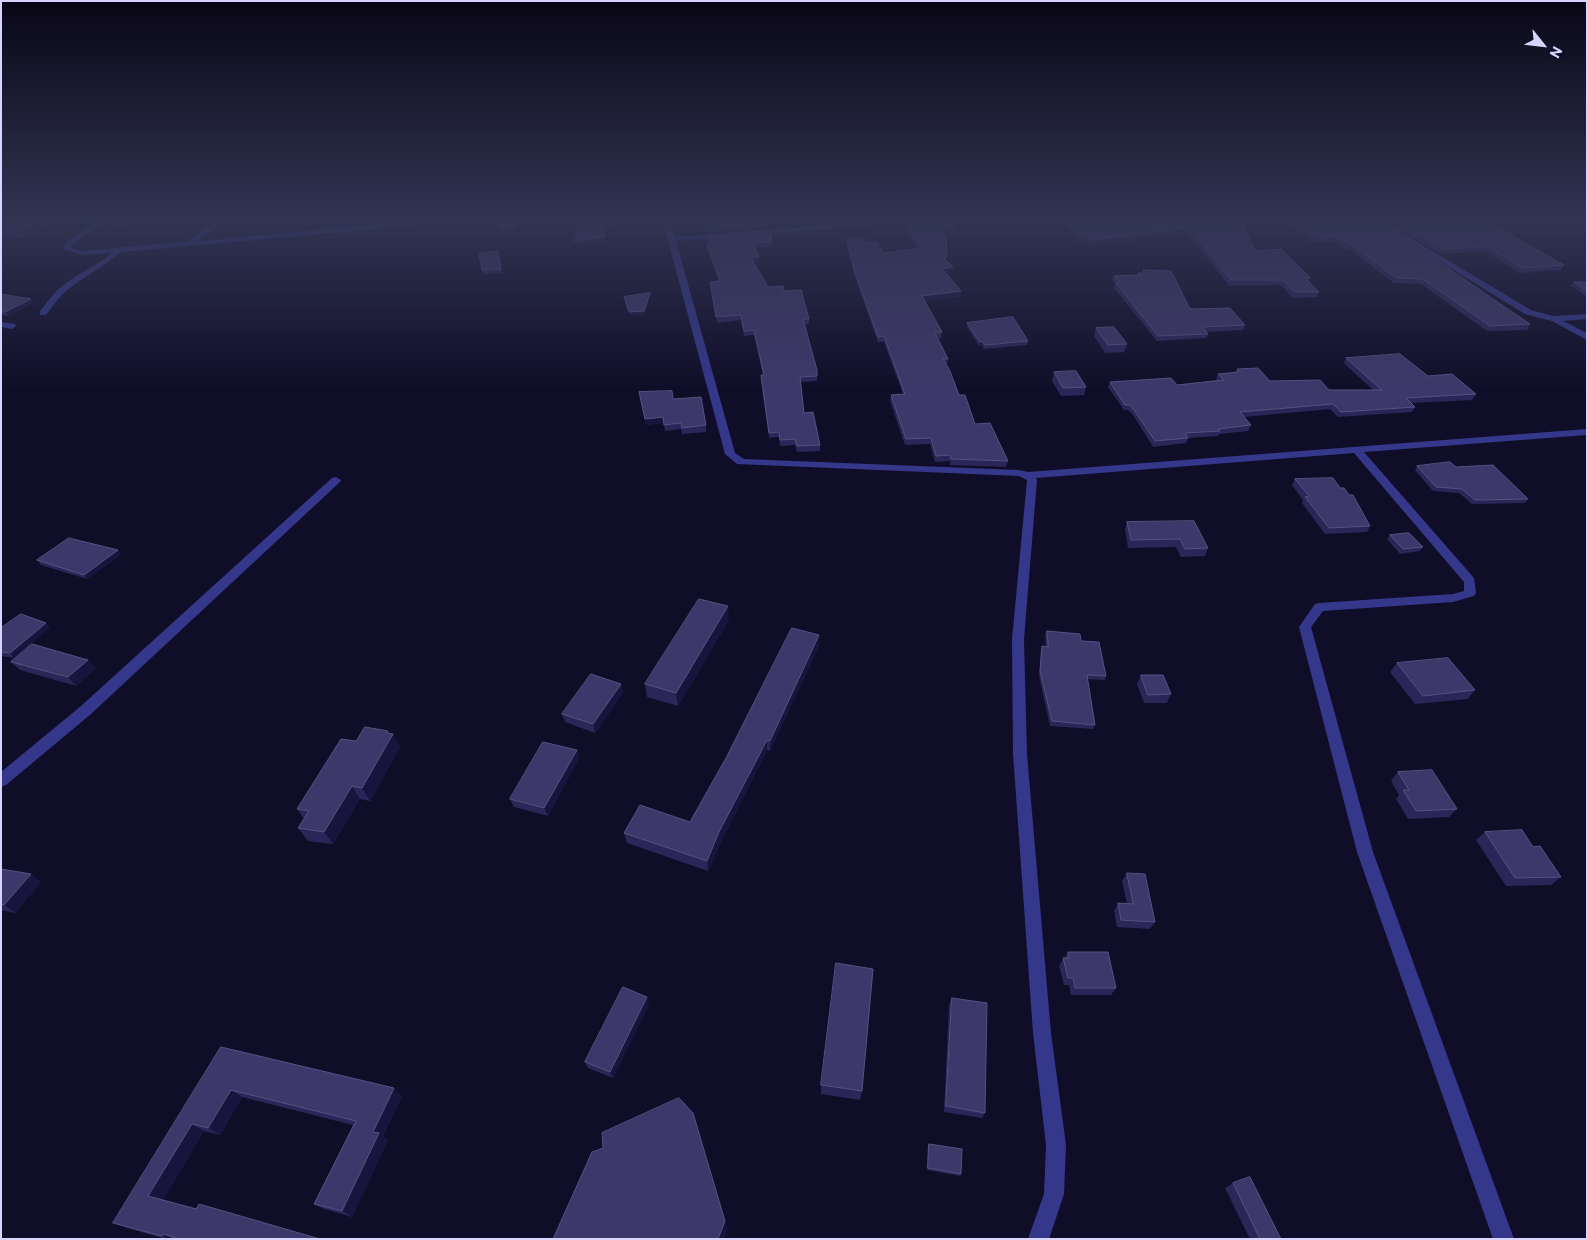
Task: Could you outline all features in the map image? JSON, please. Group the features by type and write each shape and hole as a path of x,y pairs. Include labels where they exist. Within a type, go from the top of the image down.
{"street":[{"path":"43,313 62,290 81,276"},
{"path":"682,276 730,454 741,462 1019,473 1028,475 1587,432"},
{"path":"1468,276 1528,312 1553,319 1587,337"},
{"path":"1553,319 1587,316"},
{"path":"1,324 12,326"},
{"path":"1357,450 1470,581 1470,593 1453,598 1319,607 1305,627 1365,852 1504,1239"},
{"path":"1028,475 1032,480 1018,638 1020,754 1042,1032 1056,1145 1054,1194 1038,1239"},
{"path":"1,780 86,710 336,480"}],"building":[{"path":"718,276 761,276 768,287 783,286 784,291 801,290 809,319 803,319 817,370 817,376 800,377 804,413 813,412 820,445 797,446 795,439 780,440 779,432 769,433 761,375 764,375 754,330 744,331 741,315 716,317 710,282 720,281"},
{"path":"856,276 948,276 961,291 922,296 942,332 935,333 948,359 943,359 950,371 959,395 965,395 975,424 990,423 1008,461 951,459 950,455 936,456 931,438 906,439 891,395 905,394 884,336 878,337"},
{"path":"1114,276 1173,276 1190,309 1230,308 1245,325 1202,327 1208,334 1158,336 1116,283 1119,283"},
{"path":"1228,276 1308,276 1310,278 1305,278 1319,292 1295,292 1283,280 1231,280"},
{"path":"1393,276 1459,276 1530,324 1490,326 1423,279 1396,278"},
{"path":"1574,282 1587,282 1587,291"},
{"path":"650,293 644,311 629,312 624,297"},
{"path":"1,294 31,299 5,312 1,312"},
{"path":"1013,317 1028,341 985,345 982,341 980,342 967,323"},
{"path":"1114,327 1127,344 1108,345 1096,328"},
{"path":"1400,354 1428,376 1452,374 1476,394 1406,398 1415,407 1341,412 1333,404 1240,412 1251,425 1218,429 1220,431 1185,433 1188,438 1155,441 1134,410 1130,405 1125,405 1110,382 1171,378 1177,385 1224,380 1218,374 1239,372 1237,369 1258,368 1270,381 1320,380 1329,390 1382,390 1346,358"},
{"path":"1076,371 1086,387 1063,388 1054,372"},
{"path":"672,391 673,399 701,397 706,425 682,428 681,423 664,425 663,417 645,419 639,392"},
{"path":"1450,462 1456,467 1493,465 1528,499 1475,500 1462,489 1436,487 1417,466"},
{"path":"1333,478 1340,488 1344,488 1349,495 1353,495 1370,526 1329,528 1305,497 1309,496 1295,479"},
{"path":"1194,521 1208,548 1185,549 1180,539 1131,540 1127,522"},
{"path":"1409,533 1423,547 1403,549 1390,535"},
{"path":"69,538 118,550 84,575 37,560"},
{"path":"699,599 728,606 676,693 645,684"},
{"path":"21,614 46,623 10,653 1,652 1,628"},
{"path":"792,628 819,635 770,741 767,740 719,832 707,861 624,833 640,805 690,822 726,758"},
{"path":"1047,631 1080,634 1081,641 1099,642 1106,676 1087,675 1095,725 1052,721 1040,671 1042,646 1048,647"},
{"path":"32,644 88,660 68,677 11,662"},
{"path":"1448,658 1475,690 1423,696 1397,663"},
{"path":"591,674 621,684 593,724 562,714"},
{"path":"1141,675 1163,675 1171,694 1148,695"},
{"path":"365,727 388,731 387,733 393,734 362,788 352,786 324,832 298,828 309,811 297,809 341,739 356,741"},
{"path":"543,742 577,750 544,808 510,799"},
{"path":"1432,770 1457,809 1416,811 1403,790 1409,790 1398,772"},
{"path":"1522,830 1533,847 1540,846 1561,877 1515,878 1485,832"},
{"path":"1,869 31,874 4,905 1,904"},
{"path":"1127,873 1145,874 1155,922 1121,920 1118,903 1133,904"},
{"path":"1068,952 1108,952 1116,988 1075,988 1073,978 1068,978 1063,958 1069,958"},
{"path":"836,963 873,969 862,1091 821,1085"},
{"path":"623,987 647,997 610,1072 585,1062"},
{"path":"952,998 987,1003 985,1113 946,1106"},
{"path":"221,1047 394,1088 373,1132 379,1133 342,1211 314,1204 356,1121 231,1090 208,1128 192,1124 148,1196 196,1209 199,1204 320,1239 179,1239 113,1223"},
{"path":"679,1098 693,1113 725,1221 718,1239 553,1239 592,1152 603,1148 602,1133"},
{"path":"929,1144 962,1149 961,1174 928,1168"},
{"path":"1250,1177 1281,1239 1260,1239 1233,1183"}]}
